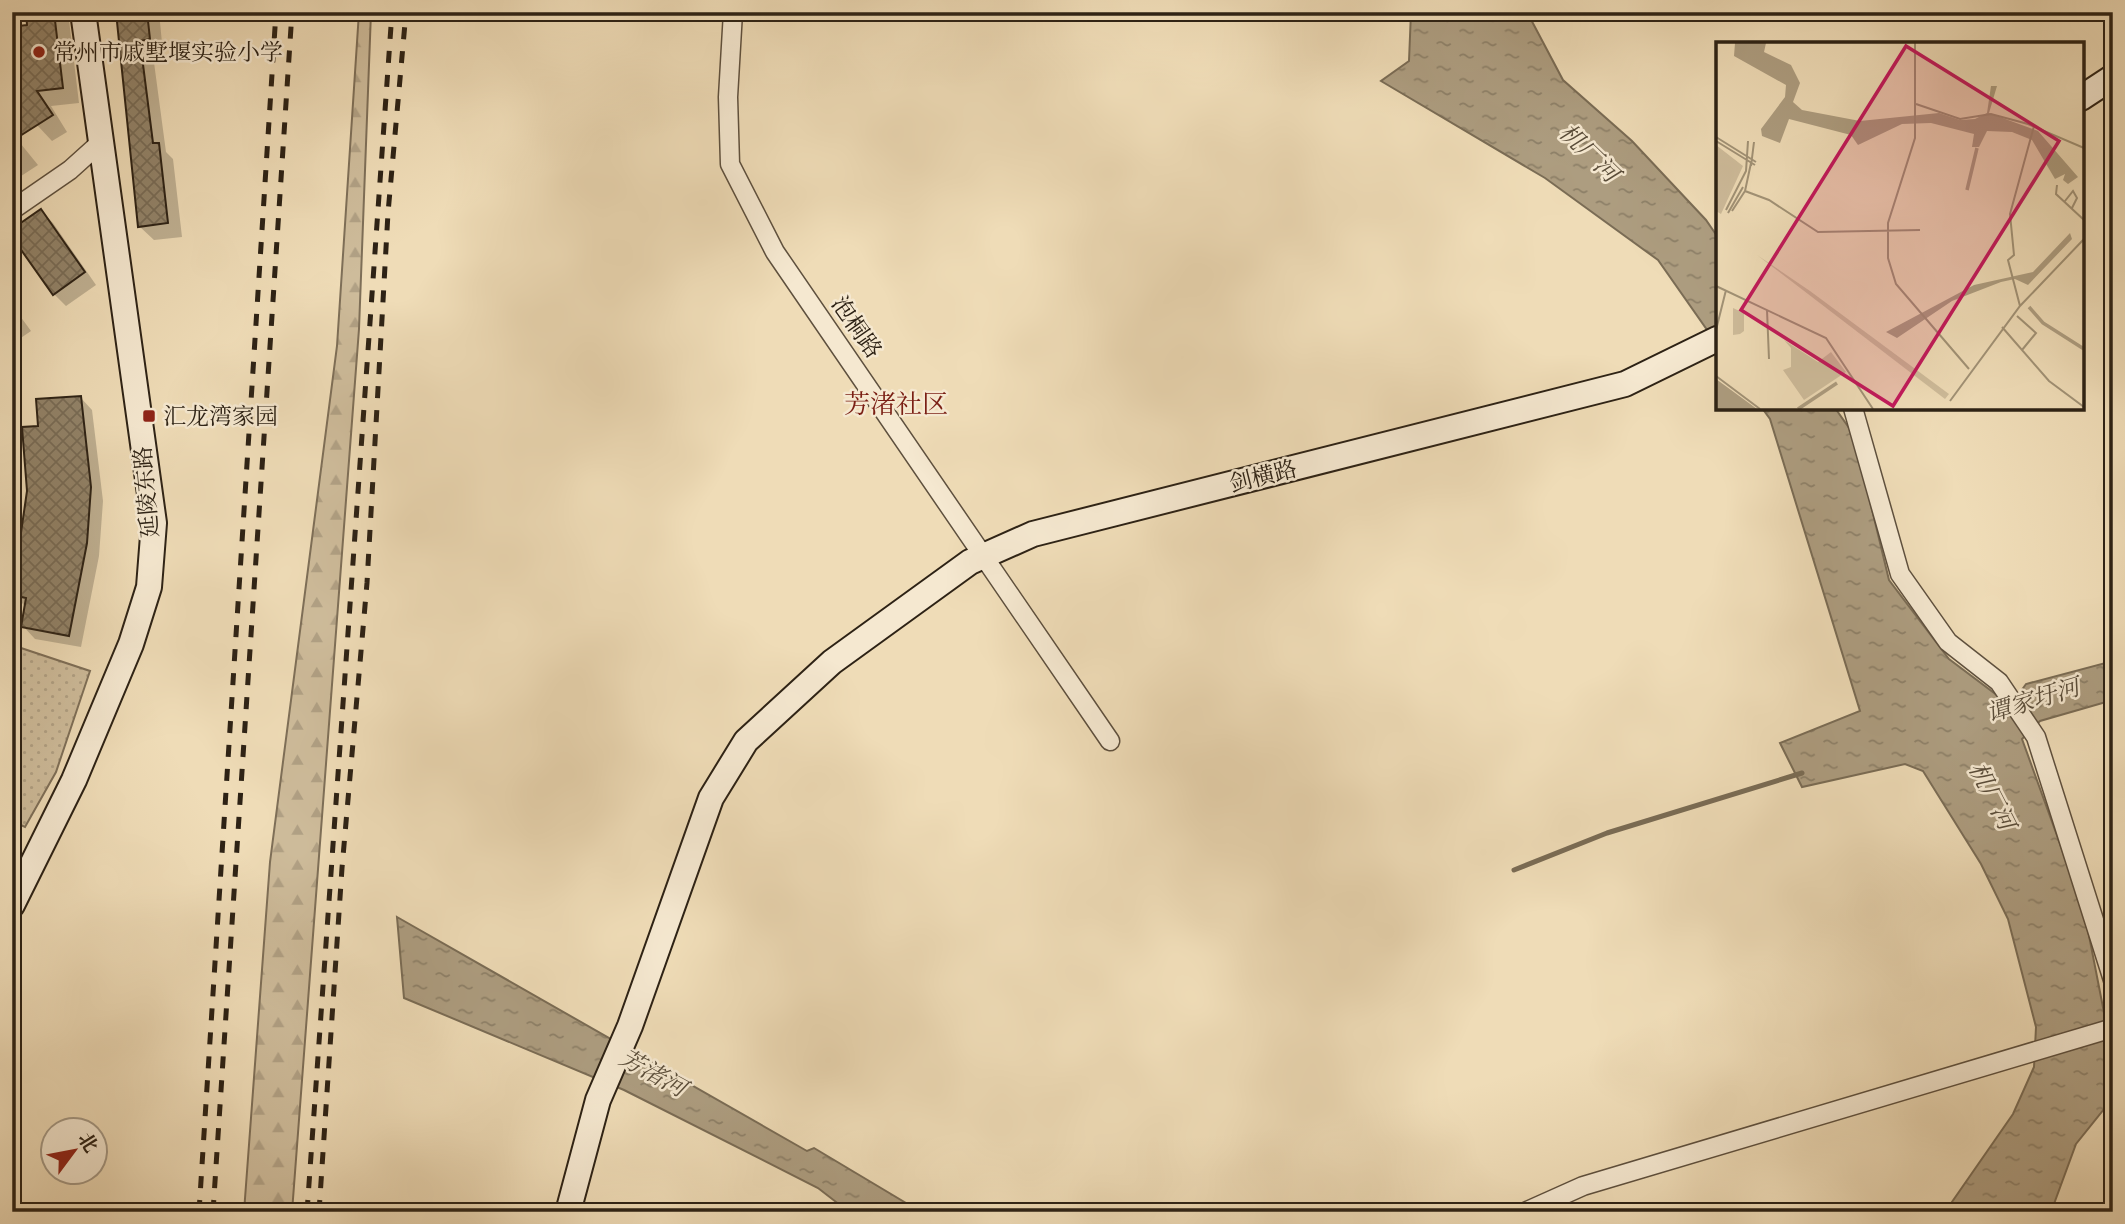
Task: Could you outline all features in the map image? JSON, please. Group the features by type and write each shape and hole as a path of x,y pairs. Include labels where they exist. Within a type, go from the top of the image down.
{"street":[{"name":"延陵东路","path":"12,905 74,780 131,644 149,587 153,523 83,12"},
{"name":"泡桐路","path":"733,12 729,97 730,164 775,252 1110,741"},
{"path":"2083,96 2113,77"},
{"path":"12,210 70,170 100,144"},
{"name":"剑横路","path":"568,1212 598,1100 630,1026 711,797 746,741 832,662 970,562 1033,534 1625,384 1713,342"},
{"path":"1854,410 1900,574 1948,642 1998,682 2031,731 2113,980"},
{"path":"1525,1212 1583,1186 2113,1028"}],"green space":[{"path":"359,12 371,12 359,329 292,1212 244,1212 270,862 337,346"},
{"path":"12,645 90,671 56,772 25,827 12,821"}],"water":[{"name":"机厂河","path":"1411,12 1527,12 1563,80 1632,141 1706,220 1716,235 1716,343 1658,260 1545,178 1381,81 1409,61"},
{"path":"1763,410 1836,410 1854,435 1889,580 1949,659 2010,705 2015,718 2028,706 2021,691 2026,684 2113,661 2113,700 2040,721 2022,739 2084,910 2108,1033 2110,1066 2104,1109 2076,1144 2051,1212 1945,1212 2013,1114 2034,1067 2036,1027 2008,919 1981,864 1923,771 1905,764 1802,787 1780,743 1860,711 1770,419"},
{"name":"芳渚河","path":"397,917 807,1151 814,1148 921,1212 849,1212 818,1188 624,1090 404,998"}],"building":[{"name":"常州市戚墅堰实验小学","path":"26,12 54,12 63,88 37,91 53,115 12,141 12,27 27,25"},
{"path":"116,12 147,12 150,39 140,41 153,143 159,143 168,223 138,227"},
{"path":"41,209 85,272 53,295 12,237 12,229"},
{"path":"81,396 91,487 87,543 69,636 21,627 26,598 12,595 27,491 22,427 38,426 36,399"}],"waterway":[{"path":"1514,870 1607,833 1802,773"}],"railway":[{"path":"199,1212 276,12"},
{"path":"213,1212 292,12"},
{"path":"307,1212 392,12"},
{"path":"319,1212 342,868 367,583 388,213 406,12"}],"place":[{"name":"常州市戚墅堰实验小学","path":"39,52"},
{"name":"汇龙湾家园","path":"149,416"}],"district":[{"name":"芳渚社区","path":"896,404"}],"water label":[{"name":"谭家圩河","path":"2033,700"}]}
